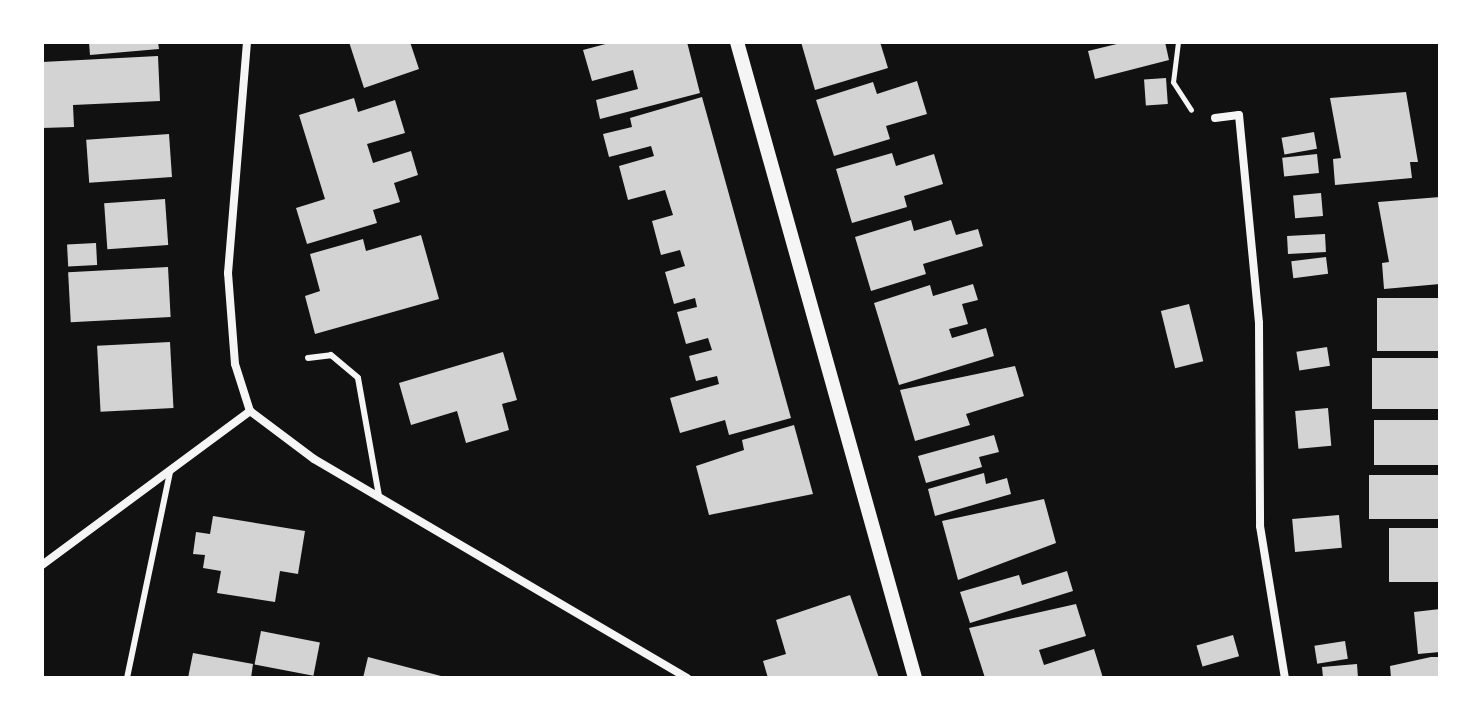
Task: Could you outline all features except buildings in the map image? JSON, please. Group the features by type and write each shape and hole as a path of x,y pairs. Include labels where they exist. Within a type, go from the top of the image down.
{"street":[{"path":"247,42 228,273 235,364 250,411 379,496 688,678"},
{"path":"737,42 915,678"},
{"path":"1215,118 1239,115 1259,323 1260,526 1285,678"},
{"path":"42,565 250,411"}],"lane":[{"path":"308,358 343,360 358,378 379,496"},
{"path":"127,678 170,473"}],"path":[{"path":"1178,42 1173,82 1186,108 1215,118"}]}
